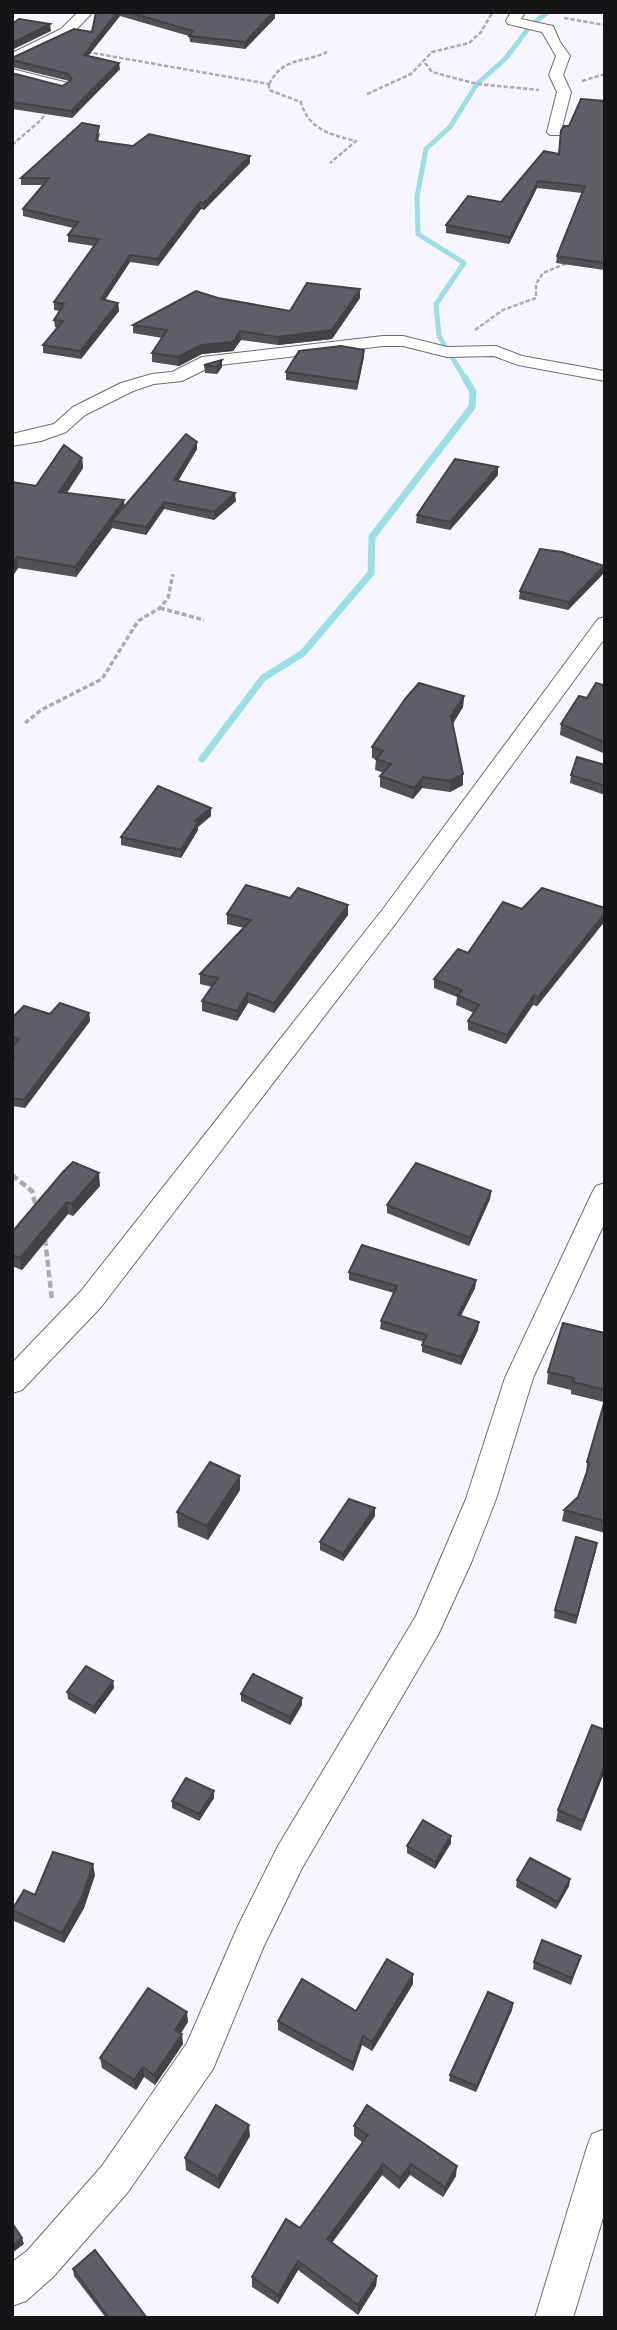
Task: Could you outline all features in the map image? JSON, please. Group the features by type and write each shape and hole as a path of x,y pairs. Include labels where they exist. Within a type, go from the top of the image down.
{"street":[{"path":"12,59 66,32 86,12"},
{"path":"518,12 513,21 548,29 553,43 563,56 556,75 564,92 555,132"},
{"path":"12,73 63,86"},
{"path":"12,440 34,437 60,428 79,411 127,387 152,379 176,377 208,361 383,341 403,341 447,352 496,351 518,360 605,376"},
{"path":"12,1382 91,1299 391,914 605,623"},
{"path":"12,2287 40,2264 115,2179 200,2056 250,1938 290,1857 426,1625 456,1563 481,1499 519,1378 605,1193"},
{"path":"554,2318 605,2147"}],"path":[{"path":"367,94 411,74 425,63 432,52 455,50 480,36 492,12"},
{"path":"43,45 269,84"},
{"path":"327,52 286,63 274,73 269,90 301,102 302,110 324,134 356,141 330,163"},
{"path":"425,63 432,72 477,84 564,92"},
{"path":"12,145 41,120 63,86"},
{"path":"462,352 465,336 489,322 504,307 536,298 536,284 543,273 567,265 573,255"},
{"path":"24,723 41,710 102,679 138,621 160,608 168,598 173,574"},
{"path":"160,608 204,620"},
{"path":"12,1175 32,1191 38,1214"},
{"path":"41,1226 49,1292 63,1330"}],"building":[{"path":"96,12 117,12 84,55 119,63 71,111 12,102 12,73 62,86 72,80 68,74 12,58 74,29 92,32"},
{"path":"128,12 274,12 245,42 189,36 193,31"},
{"path":"19,19 50,24 12,43 12,24"},
{"path":"581,99 605,101 605,263 557,256 585,186 538,181 510,237 446,225 468,196 501,202 544,151 559,154 561,130 564,126 569,126"},
{"path":"82,123 99,126 96,141 133,146 149,134 250,156 204,203 200,202 157,259 130,255 101,299 118,303 80,351 43,345 63,321 54,320 64,304 54,302 99,239 68,235 78,222 23,209 49,178 21,178"},
{"path":"307,283 360,289 332,330 278,337 240,331 233,342 201,345 178,357 152,353 167,330 133,325 196,291 218,298 290,311"},
{"path":"341,346 364,350 357,382 286,372 299,351"},
{"path":"222,360 217,367 204,365"},
{"path":"186,434 197,442 174,480 235,493 214,512 164,502 146,527 112,521"},
{"path":"64,445 82,458 59,492 124,500 75,567 17,557 12,565 12,482 36,486"},
{"path":"455,459 498,467 450,522 417,515"},
{"path":"540,549 562,552 604,566 569,602 520,591"},
{"path":"419,683 464,696 451,716 463,774 450,781 423,777 414,788 380,776 391,764 376,759 383,751 372,747"},
{"path":"596,683 605,683 604,742 561,724 579,696 587,698"},
{"path":"577,757 605,765 605,786 571,775"},
{"path":"158,786 211,808 195,821 198,822 181,850 121,837"},
{"path":"246,885 290,898 298,888 348,905 274,1003 248,993 237,1011 202,1001 218,978 200,974 251,920 227,914"},
{"path":"542,888 605,908 605,913 538,997 534,995 507,1035 468,1021 479,1005 457,995 462,990 434,979 458,949 468,953 503,902 522,909"},
{"path":"60,1003 89,1013 24,1100 12,1098 12,1048 19,1039 12,1037 12,1018 24,1006 50,1014"},
{"path":"73,1162 99,1173 72,1204 67,1202 20,1258 12,1255 12,1232"},
{"path":"416,1163 491,1191 470,1238 387,1205"},
{"path":"362,1245 476,1280 458,1315 479,1322 461,1357 422,1345 427,1335 381,1321 397,1286 349,1272"},
{"path":"563,1323 605,1333 605,1390 573,1382 574,1378 548,1372"},
{"path":"605,1400 605,1521 564,1510 578,1497 590,1463 587,1462"},
{"path":"210,1462 240,1476 207,1526 177,1512"},
{"path":"349,1499 375,1508 343,1554 320,1542"},
{"path":"576,1537 597,1543 577,1616 555,1610"},
{"path":"86,1666 113,1681 94,1707 67,1692"},
{"path":"253,1674 302,1698 290,1717 241,1694"},
{"path":"592,1725 605,1730 605,1765 583,1821 558,1810"},
{"path":"186,1778 214,1791 199,1814 172,1801"},
{"path":"423,1820 451,1836 435,1862 407,1846"},
{"path":"53,1852 93,1864 82,1897 62,1933 12,1910 24,1890 35,1895"},
{"path":"530,1858 570,1879 558,1902 517,1880"},
{"path":"542,1940 581,1956 572,1978 534,1962"},
{"path":"387,1959 413,1974 372,2042 363,2036 353,2063 278,2021 302,1979 356,2011"},
{"path":"148,1988 187,2012 175,2030 182,2034 154,2075 143,2067 134,2080 100,2058"},
{"path":"488,1992 513,2003 477,2086 450,2075"},
{"path":"216,2105 249,2125 218,2178 185,2158"},
{"path":"367,2105 457,2166 445,2187 411,2164 400,2178 383,2164 327,2239 377,2276 358,2305 298,2261 278,2295 252,2277 286,2219 300,2228 368,2135 354,2126"},
{"path":"12,2223 22,2238 12,2246"},
{"path":"95,2250 147,2318 109,2318 73,2269"}],"waterway":[{"path":"466,380 439,336 436,304 464,263 418,234 417,197 426,149 450,127 477,84 506,58 531,25 548,12"},
{"path":"202,759 263,678 303,653 371,573 372,537 472,407 473,392 465,378"}]}
